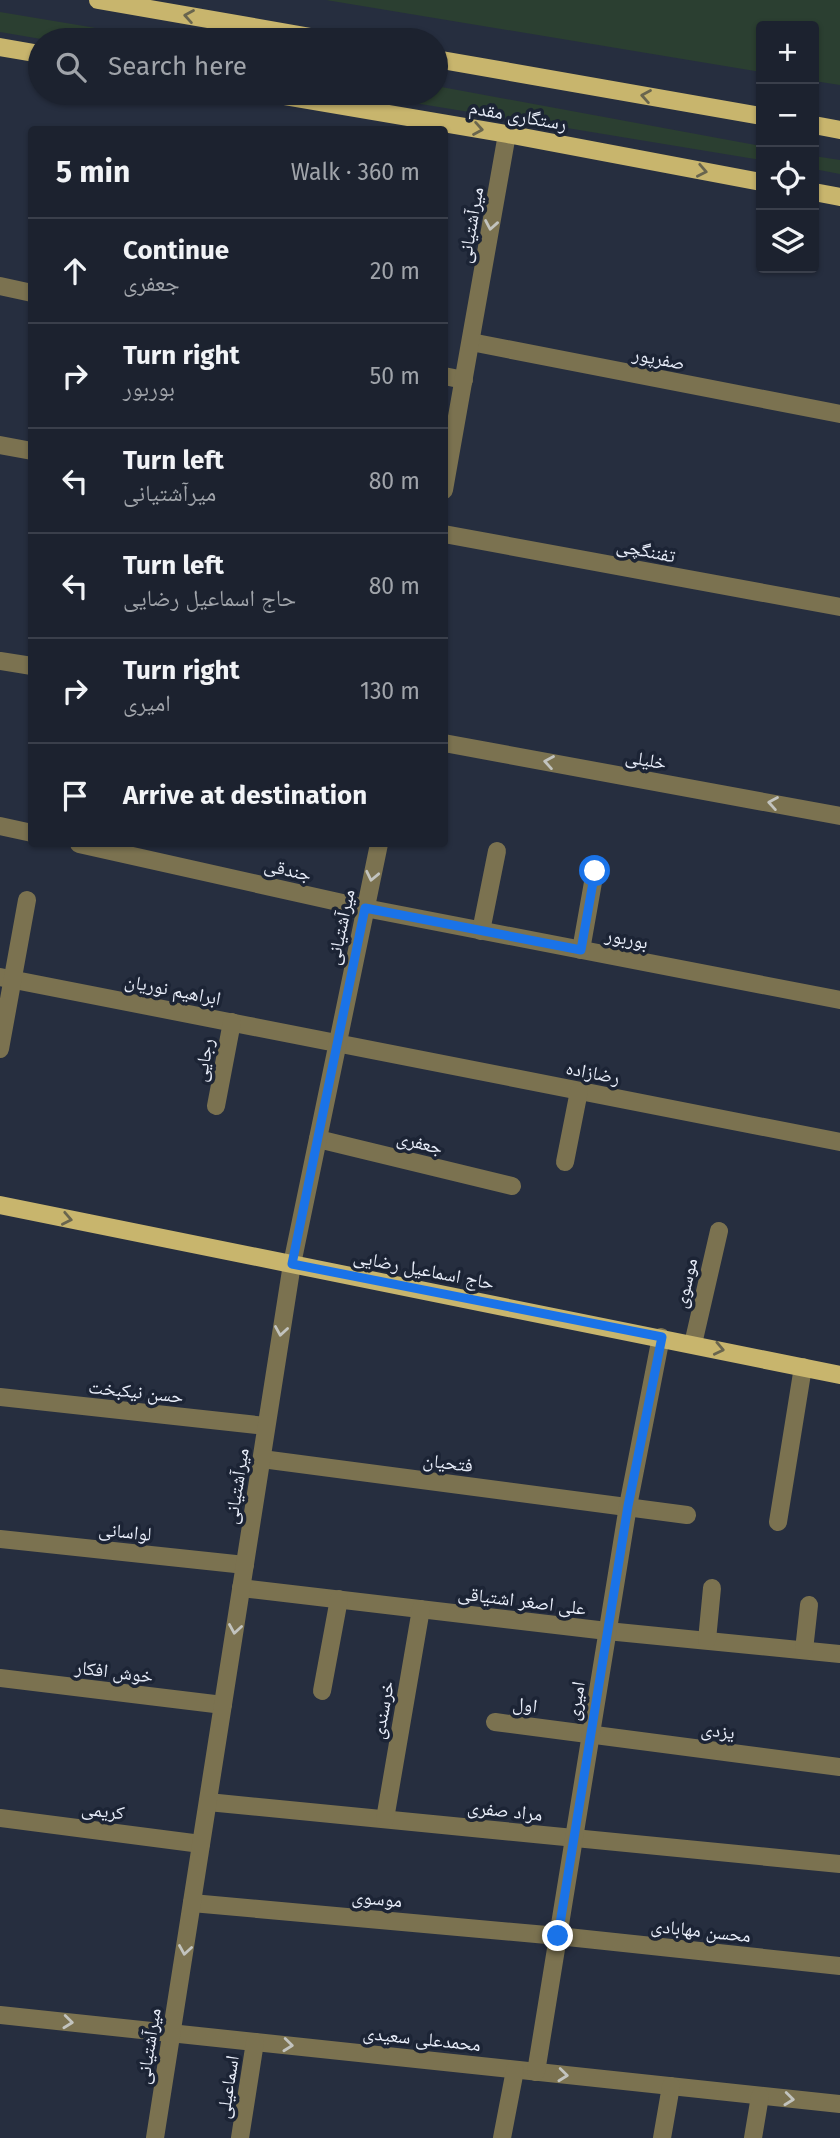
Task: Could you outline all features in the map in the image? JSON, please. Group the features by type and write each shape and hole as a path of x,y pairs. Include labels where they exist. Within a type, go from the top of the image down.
{"main road":[{"path":"98,0 259,28"},
{"path":"0,47 28,52"},
{"path":"448,61 756,115"},
{"name":"رستگاری مقدم","path":"337,105 756,181"},
{"path":"819,126 840,130"},
{"path":"819,193 840,197"},
{"name":"حاج اسماعیل رضایی","path":"0,1205 840,1375"}],"street":[{"name":"میرآشتیانی","path":"448,468 507,134"},
{"path":"0,286 28,292"},
{"name":"صفرپور","path":"471,342 840,415"},
{"path":"448,377 464,380"},
{"path":"0,445 28,450"},
{"name":"تفننگچی","path":"448,535 840,607"},
{"path":"0,661 28,665"},
{"name":"خلیلی","path":"448,744 840,816"},
{"path":"0,826 28,832"},
{"name":"جندقی","path":"92,847 365,908"},
{"name":"میرآشتیانی","path":"155,2138 292,1264 378,847"},
{"path":"481,931 497,851"},
{"path":"581,950 595,871"},
{"path":"0,1049 6,978 27,900"},
{"name":"بوربور","path":"365,908 840,1000"},
{"name":"ابراهیم نوریان","path":"6,978 337,1043"},
{"name":"رجایی","path":"216,1106 232,1022"},
{"name":"رضازاده","path":"337,1043 840,1142"},
{"path":"565,1163 579,1091"},
{"name":"جعفری","path":"318,1139 512,1186"},
{"name":"موسوی","path":"692,1344 719,1231"},
{"name":"امیری","path":"536,2072 628,1506 662,1337"},
{"path":"778,1522 803,1367"},
{"name":"حسن نیکبخت","path":"0,1397 267,1426"},
{"name":"فتحیان","path":"262,1459 687,1515"},
{"name":"لواسانی","path":"0,1539 245,1565"},
{"name":"علی اصغر اشتیاقی","path":"241,1588 607,1631 840,1654"},
{"path":"707,1640 712,1588"},
{"path":"322,1690 339,1599"},
{"path":"804,1650 809,1605"},
{"name":"خرسندی","path":"385,1819 421,1609"},
{"name":"خوش افکار","path":"0,1678 223,1705"},
{"name":"اول","path":"495,1722 591,1734"},
{"name":"یزدی","path":"591,1734 840,1767"},
{"name":"مراد صفری","path":"208,1802 840,1864"},
{"name":"کریمی","path":"0,1818 201,1844"},
{"name":"موسوی","path":"192,1903 558,1936"},
{"name":"محسن مهابادی","path":"558,1936 840,1966"},
{"name":"محمدعلی سعیدی","path":"0,2015 840,2104"},
{"name":"اسماعیلی","path":"240,2138 255,2042"},
{"path":"502,2138 515,2070"},
{"path":"662,2138 671,2086"},
{"path":"753,2138 760,2096"}],"green space":[{"path":"326,0 840,0 840,85 819,82 819,21 756,21 756,71"},
{"path":"0,12 96,28 28,28 28,37 0,32"},
{"path":"448,88 756,145 756,159 427,105 448,105"},
{"path":"819,157 840,160 840,174 819,170"}],"route":[{"path":"558,1936 628,1506 662,1337 292,1264 365,908 581,950 595,871"}]}
